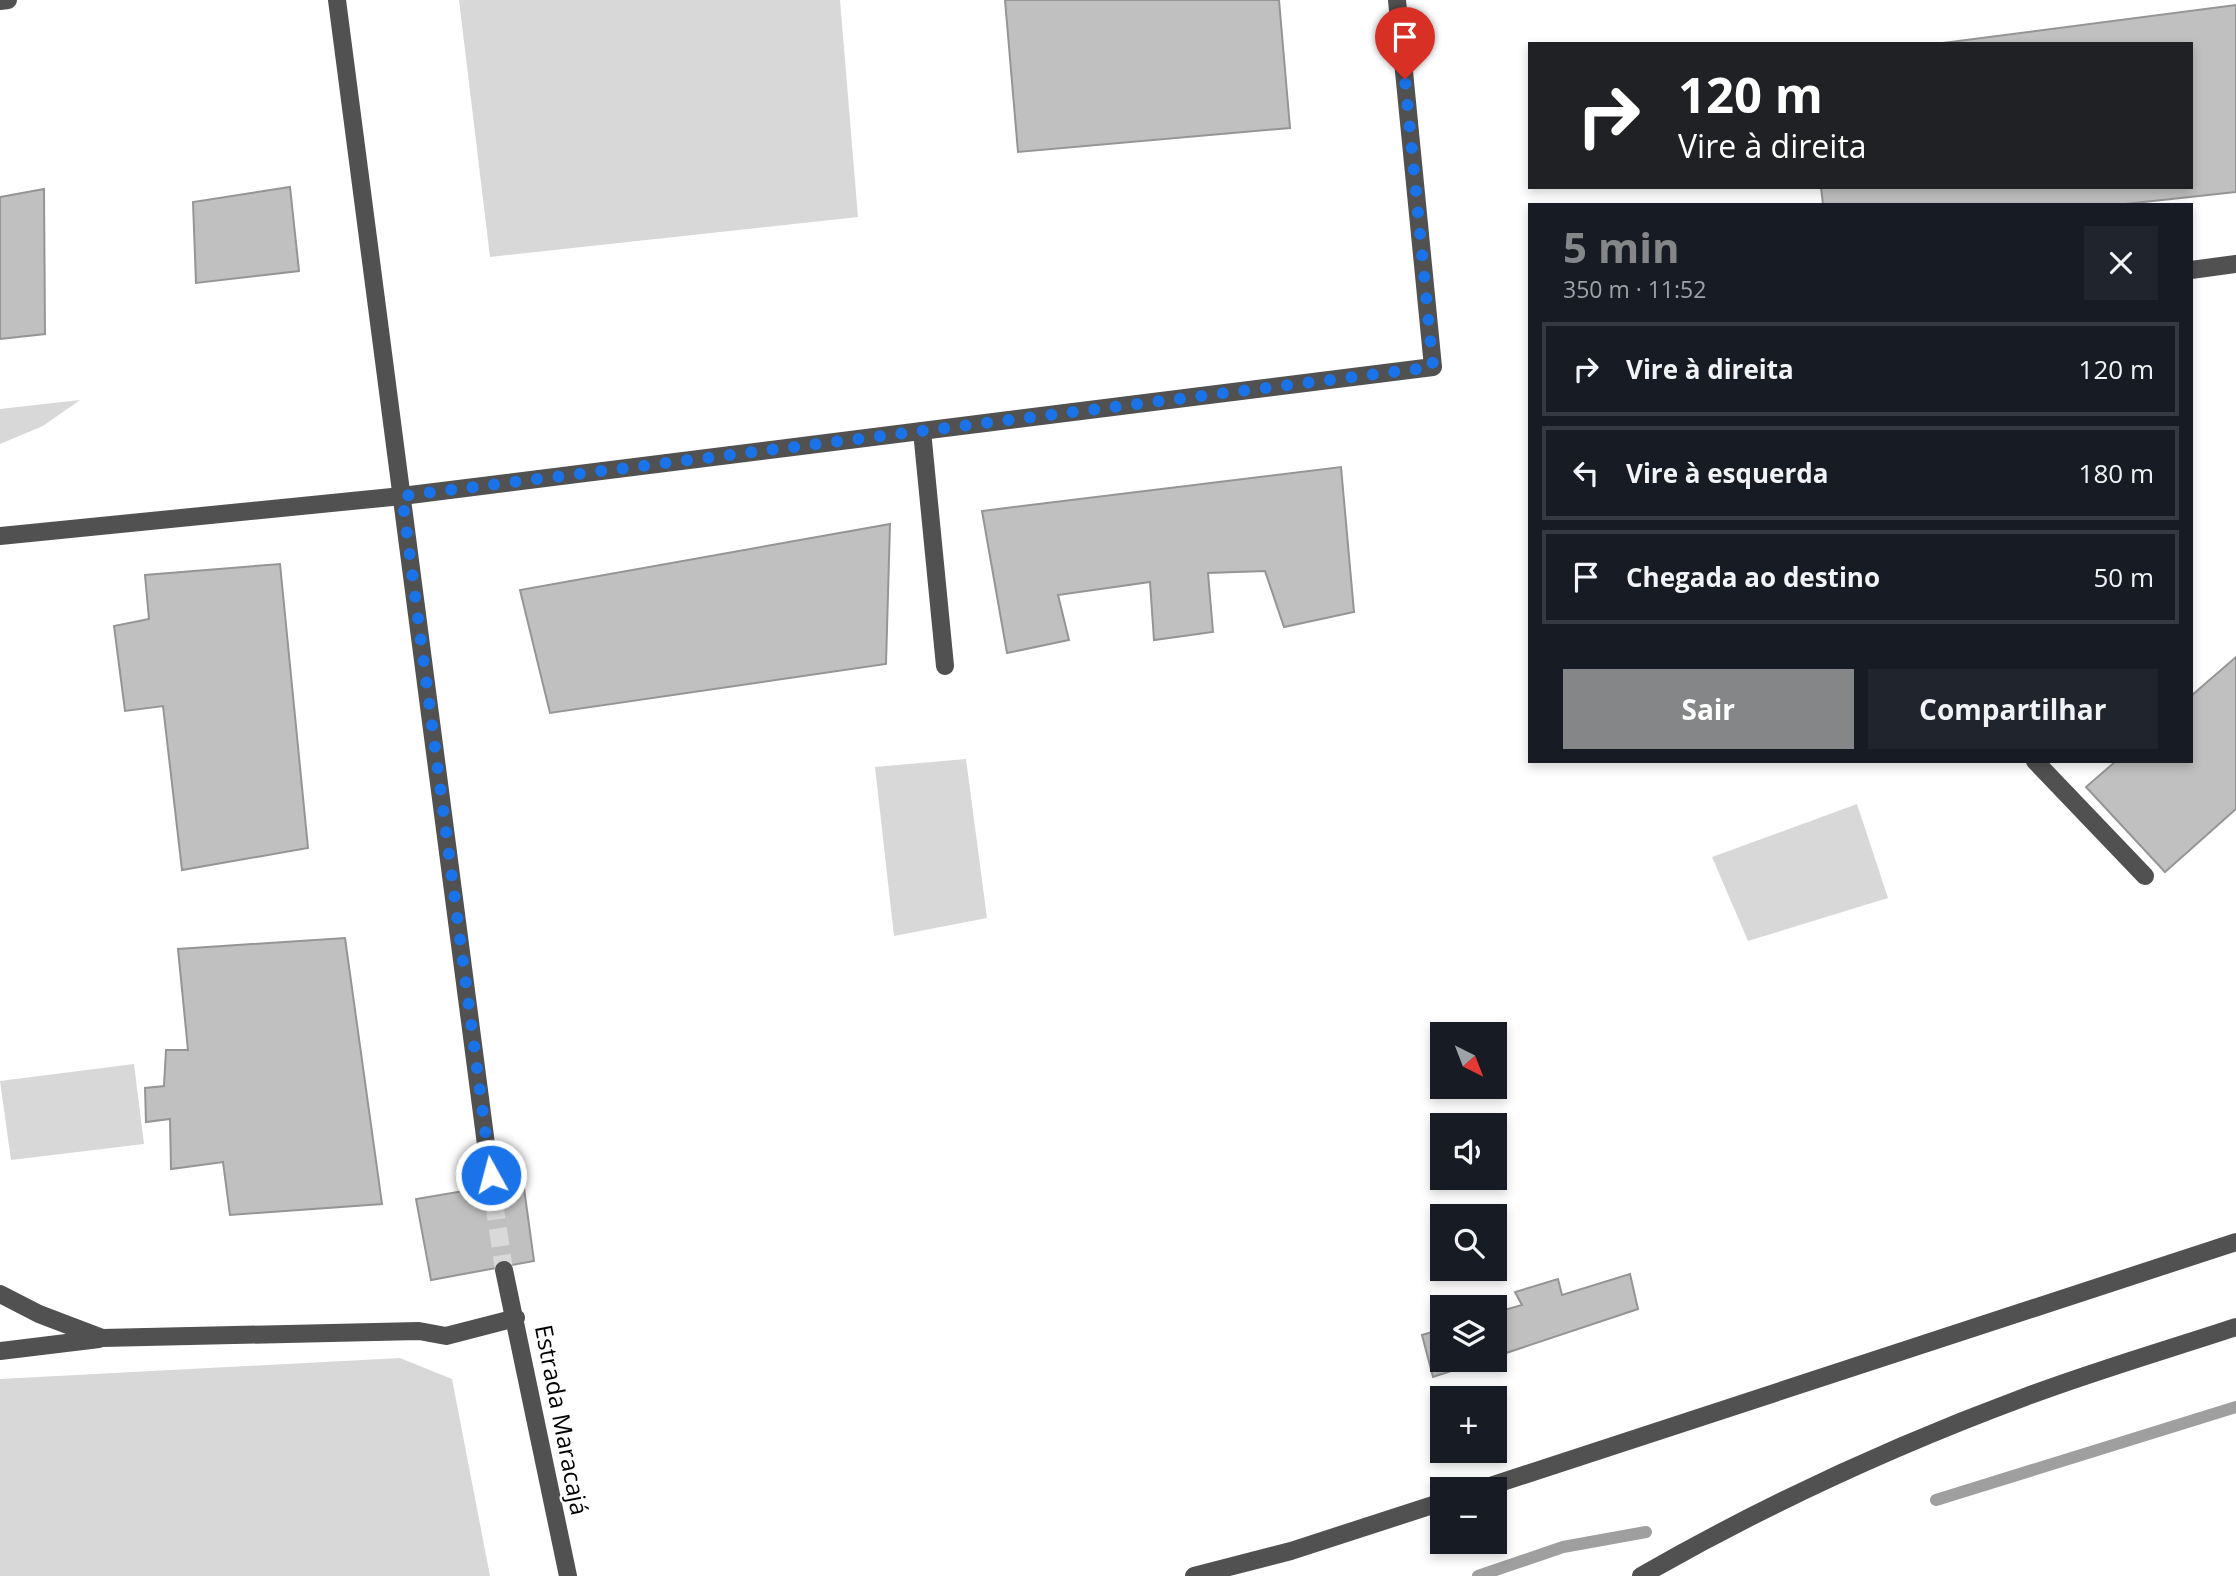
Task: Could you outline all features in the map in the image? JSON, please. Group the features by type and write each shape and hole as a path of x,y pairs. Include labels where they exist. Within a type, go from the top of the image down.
{"street":[{"path":"0,1 8,0"},
{"path":"337,0 491,1175"},
{"path":"0,536 402,496 1433,367 1397,0"},
{"path":"2193,270 2236,264"},
{"path":"922,431 944,666"},
{"path":"2037,763 2145,876"},
{"path":"1507,1480 2236,1242"},
{"name":"Estrada Maracajá","path":"504,1273 516,1318 568,1576"},
{"path":"0,1294 39,1314 102,1338"},
{"path":"0,1351 102,1338 419,1331 446,1336 516,1318"},
{"path":"1642,1576 1701,1541 1846,1471 2025,1397 2236,1327"},
{"path":"1194,1576 1292,1551 1430,1506"}],"shaded area":[{"path":"459,0 840,0 858,217 490,257"},
{"path":"80,400 43,426 0,444 0,409"},
{"path":"966,759 987,918 894,936 875,767"},
{"path":"1857,804 1888,898 1748,941 1712,857"},
{"path":"134,1064 144,1144 11,1160 0,1081"},
{"path":"400,1358 452,1379 490,1576 0,1576 0,1379"}],"building":[{"path":"1005,0 1279,0 1290,128 1018,152"},
{"path":"2236,5 2236,192 2134,203 1823,203 1821,189 2193,189 2193,42 1950,42"},
{"path":"290,187 299,271 196,283 193,202"},
{"path":"44,189 45,334 0,339 0,197"},
{"path":"1341,467 1354,612 1284,627 1265,571 1208,573 1213,632 1154,640 1150,582 1058,595 1069,640 1007,653 982,511"},
{"path":"890,524 886,664 550,713 520,590"},
{"path":"280,564 308,848 182,870 163,706 125,711 114,626 149,619 145,575"},
{"path":"2236,657 2236,809 2165,872 2086,787 2114,763 2193,763 2193,694"},
{"path":"345,938 382,1204 230,1215 223,1162 171,1169 170,1119 146,1122 145,1088 164,1086 166,1050 188,1050 178,949"},
{"path":"523,1181 534,1261 431,1280 416,1199"},
{"path":"1630,1274 1638,1309 1507,1353 1507,1309 1522,1305 1515,1292 1558,1279 1562,1295"},
{"path":"1430,1333 1430,1366 1422,1335"},
{"path":"1432,1372 1448,1372 1433,1377"}],"waterway":[{"path":"1936,1500 2236,1407"},
{"path":"1478,1576 1563,1547 1646,1532"}],"tunnel":[{"path":"490,1175 504,1270"}],"route":[{"path":"491,1175 402,496 1433,367 1405,79"}]}
